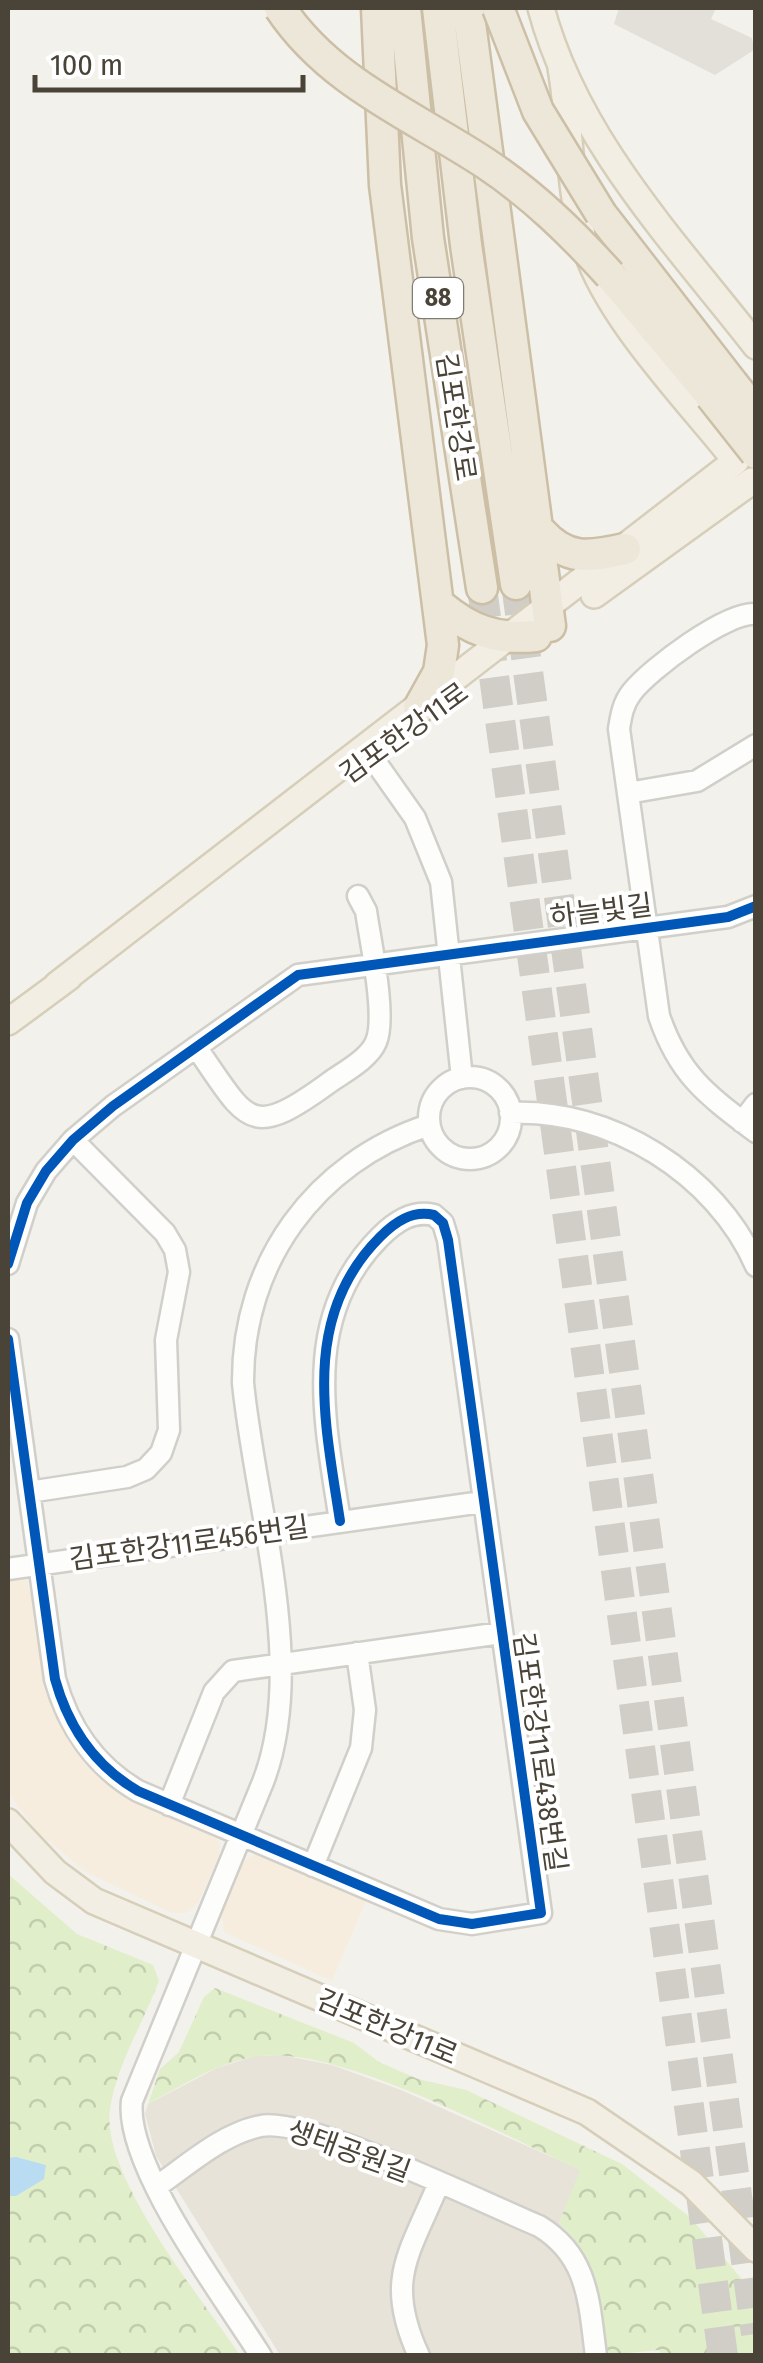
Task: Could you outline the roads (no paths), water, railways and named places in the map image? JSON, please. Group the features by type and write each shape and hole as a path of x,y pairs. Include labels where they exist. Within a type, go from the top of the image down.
{"highway":[{"path":"280,8 323,60 376,98 488,165 564,224 722,390 756,410"},
{"path":"377,8 386,185 441,606 439,672 419,708"},
{"name":"김포한강로","path":"405,8 428,238 482,588"},
{"name":"김포한강로","path":"438,8 466,245 516,584"},
{"path":"441,606 466,626 537,627 541,532 468,8"},
{"path":"498,8 538,112 600,214 722,390 751,472"},
{"path":"541,532 556,549 569,555 591,556 625,549"}],"main road":[{"path":"541,8 561,68 603,147 756,346"},
{"path":"561,68 574,195 595,273 612,302 751,472"},
{"path":"751,472 740,424 756,410"},
{"name":"김포한강11로","path":"8,1022 372,758 537,627 625,549 751,472"},
{"name":"김포한강11로","path":"57,985 130,924 419,708 751,472"},
{"name":"김포한강11로","path":"8,1822 75,1888 195,1946 587,2112 692,2182 756,2249"}],"street":[{"name":"하늘빛길","path":"756,614 726,618 632,692 619,729 654,994 674,1056 699,1089 749,1126 756,1104"},
{"path":"628,793 697,781 756,745"},
{"path":"372,758 430,848 441,882 462,1078"},
{"path":"196,1047 241,1110 264,1119 284,1114 374,1048 379,1031 372,963 366,911 358,896"},
{"name":"하늘빛길","path":"74,1140 298,975 728,918 756,906"},
{"path":"462,1078 486,1080 498,1088 510,1113 510,1125 498,1147 476,1158 452,1154 441,1146 429,1125 436,1094 462,1078"},
{"path":"510,1113 563,1115 641,1146 669,1163 727,1216 756,1266"},
{"path":"261,2356 156,2187 135,2142 132,2101 275,1746 283,1690 282,1663 243,1383 244,1340 254,1294 274,1250 314,1194 368,1151 429,1125"},
{"path":"8,1264 27,1202 46,1171 74,1140 166,1233 175,1250 178,1283 165,1358 169,1430 161,1454 137,1474 29,1492"},
{"name":"김포한강11로456번길","path":"8,1569 482,1502 446,1230 434,1215 420,1214 398,1222 364,1254 342,1291 328,1328 322,1394 340,1522"},
{"name":"김포한강11로456번길","path":"8,1339 38,1565"},
{"name":"김포한강11로438번길","path":"482,1502 501,1633 540,1913 472,1924 451,1923 169,1805 219,1683 242,1668 501,1633"},
{"path":"38,1565 55,1678 73,1724 113,1775 169,1805"},
{"path":"313,1866 364,1736 357,1653"},
{"name":"생태공원길","path":"156,2187 224,2141 272,2124 325,2136 539,2226 562,2242 585,2278 596,2356"},
{"name":"생태공원길","path":"419,2356 402,2316 399,2289 438,2185"}],"water":[{"path":"8,2158 46,2165 44,2179 16,2196 8,2196"}],"tunnel":[{"path":"516,584 756,2334"},
{"path":"482,588 723,2356"}]}
